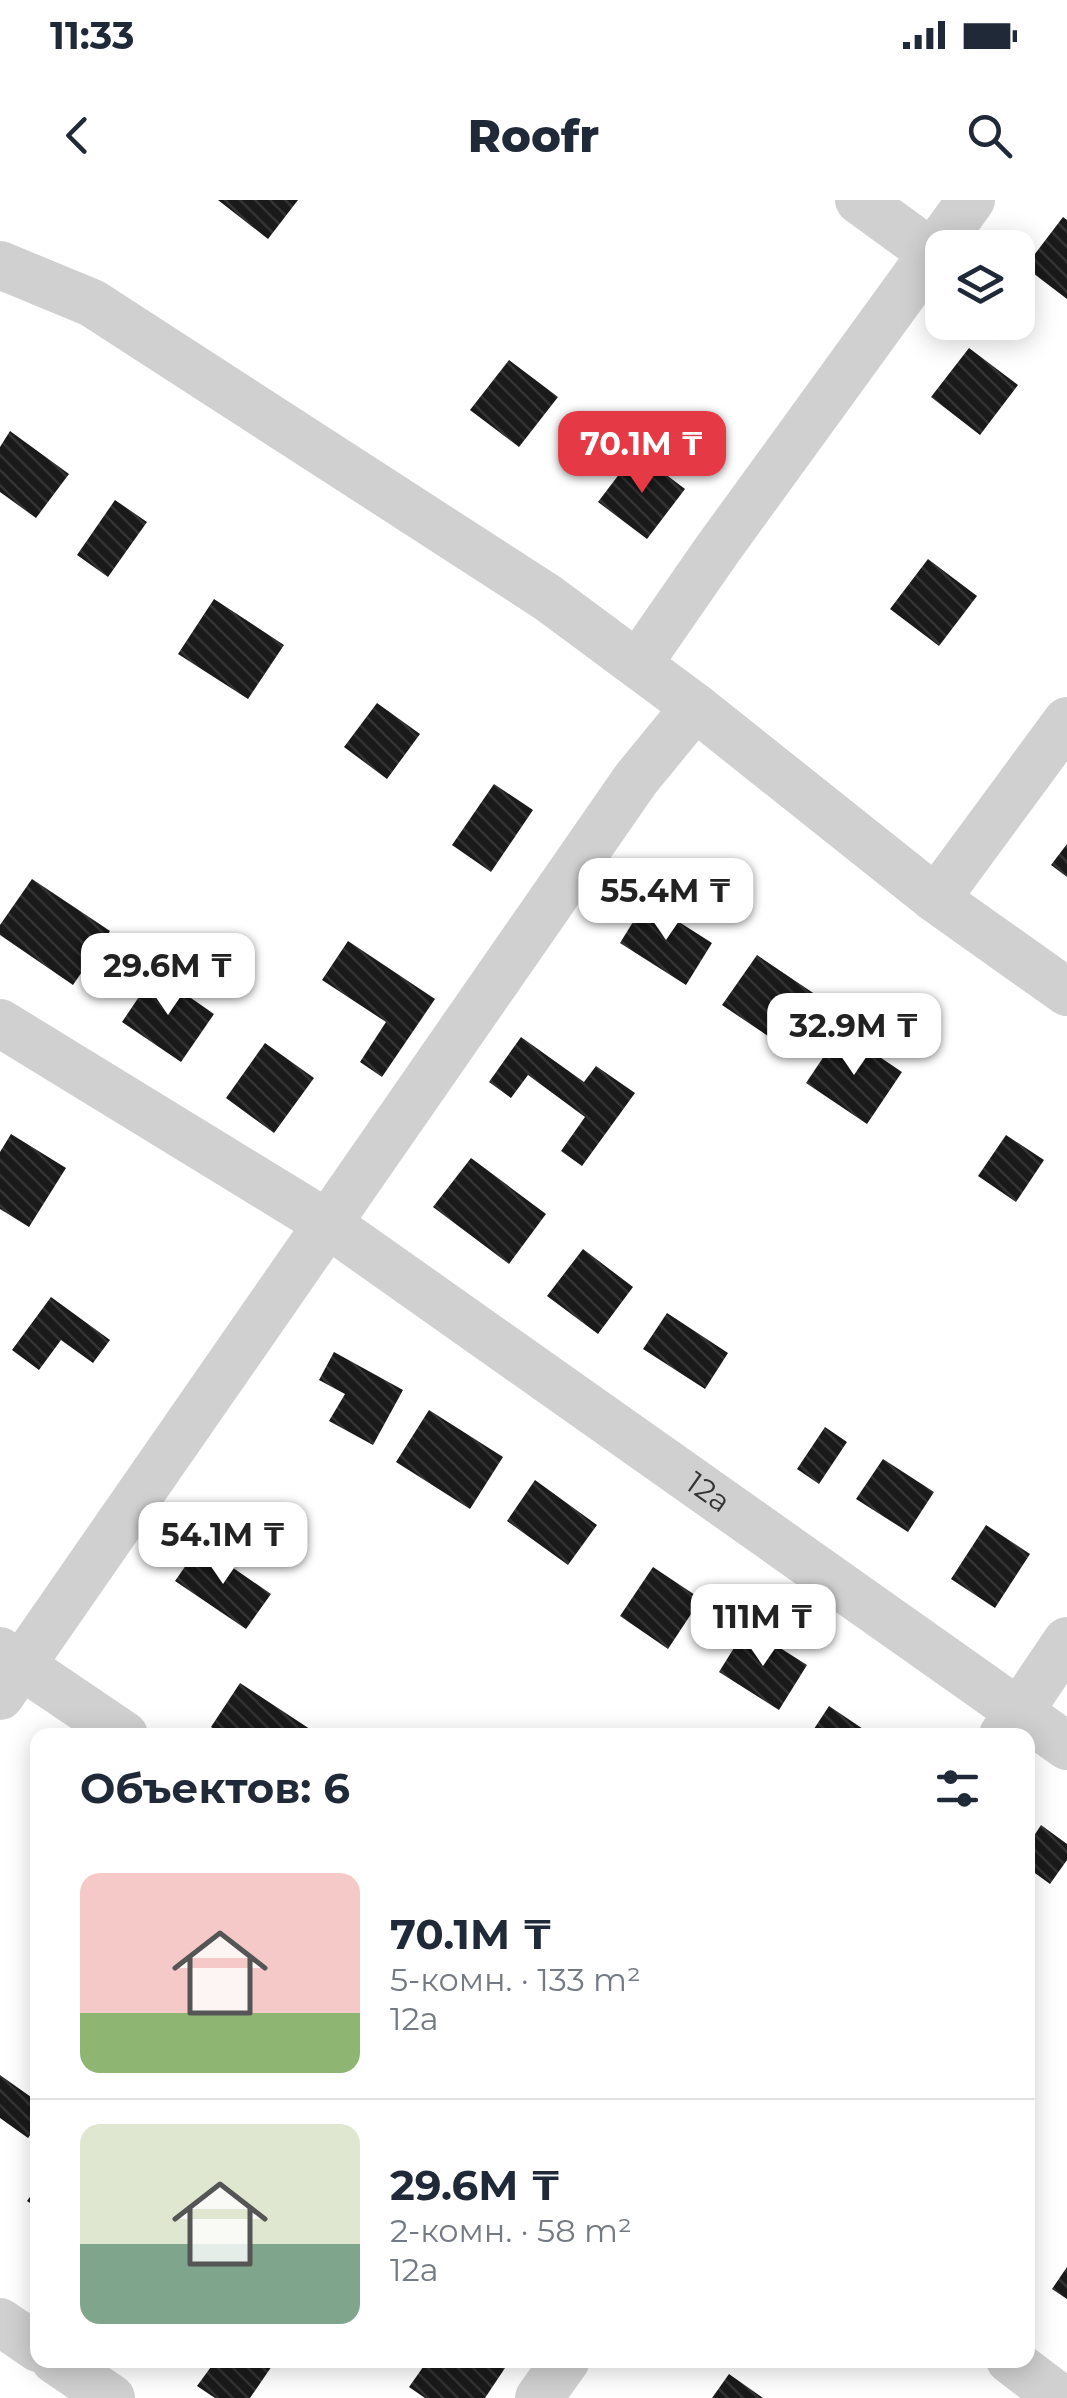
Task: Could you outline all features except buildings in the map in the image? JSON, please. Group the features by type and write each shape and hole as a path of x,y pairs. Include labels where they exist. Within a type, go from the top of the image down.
{"street":[{"path":"859,200 925,248"},
{"path":"950,230 971,200"},
{"path":"0,265 92,303 548,598 695,707 936,899 1067,992"},
{"path":"638,664 925,265"},
{"path":"111,1728 7,1671 328,1224 636,779 695,707"},
{"path":"936,899 1067,721"},
{"name":"12а","path":"0,1023 328,1224 1011,1724"},
{"path":"1011,1724 1067,1641"},
{"name":"12а","path":"1035,1733 1067,1746"},
{"path":"0,2322 30,2343"},
{"path":"67,2368 111,2398"},
{"path":"539,2398 560,2368"},
{"path":"1021,2368 1060,2398"}]}
